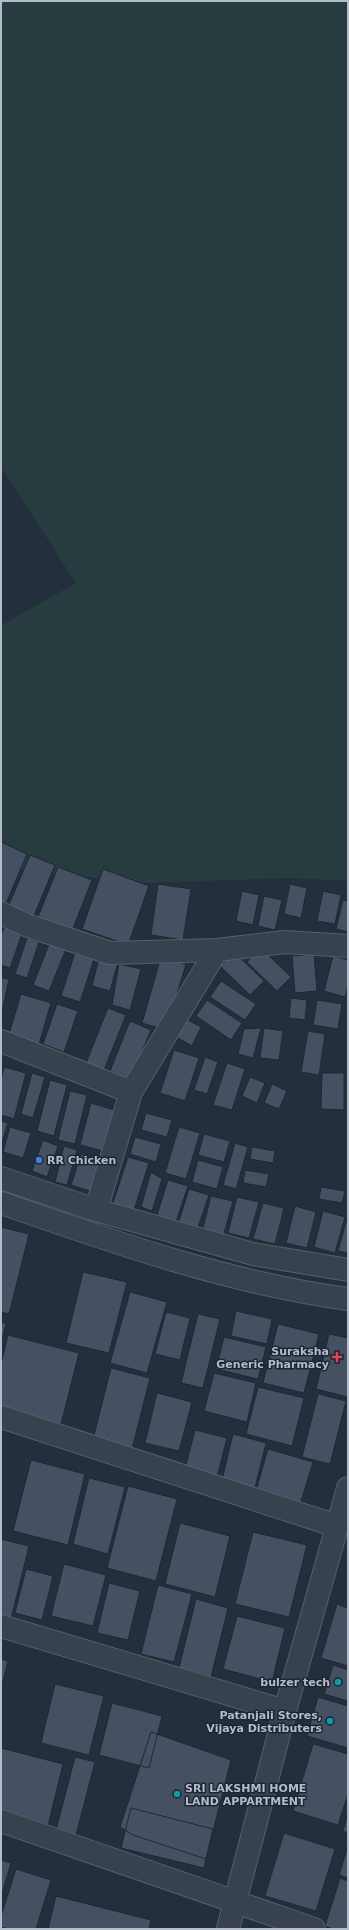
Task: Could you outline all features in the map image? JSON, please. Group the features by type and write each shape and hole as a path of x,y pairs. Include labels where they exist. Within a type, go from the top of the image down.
{"street":[{"path":"1,913 26,925 110,953 217,950 285,942 348,946"},
{"path":"96,1210 131,1092 217,950"},
{"path":"1,1041 131,1092"},
{"path":"1,1178 96,1210 253,1254 348,1270"},
{"path":"1,1203 149,1254 244,1279 348,1299"},
{"path":"1,1417 337,1526"},
{"path":"228,1929 285,1711 348,1488"},
{"path":"1,1626 285,1711"},
{"path":"1,1821 314,1929"}],"green space":[{"path":"1,1 348,1 348,881 290,878 145,883 1,868 1,625 76,583 1,467"}],"building":[{"path":"1,842 27,854 5,906 1,905"},
{"path":"30,855 55,865 33,918 8,907"},
{"path":"58,867 92,880 70,936 36,922"},
{"path":"103,869 149,886 128,945 82,929"},
{"path":"158,884 191,889 183,940 151,935"},
{"path":"290,884 307,888 301,918 284,914"},
{"path":"242,891 259,895 253,925 236,921"},
{"path":"323,891 341,895 335,924 317,921"},
{"path":"264,896 282,900 275,930 258,926"},
{"path":"343,900 348,901 348,932 336,929"},
{"path":"5,925 23,931 10,968 1,965 1,935"},
{"path":"27,938 39,942 27,978 15,974"},
{"path":"50,942 66,949 49,991 33,985"},
{"path":"261,948 291,977 277,991 247,962"},
{"path":"234,952 264,981 250,995 220,966"},
{"path":"75,953 94,959 80,1002 61,996"},
{"path":"100,954 119,958 110,991 92,986"},
{"path":"314,954 317,991 295,993 292,956"},
{"path":"333,956 348,960 348,986 345,997 324,991"},
{"path":"161,957 186,964 166,1030 142,1023"},
{"path":"119,964 141,969 130,1010 112,1005"},
{"path":"1,978 9,979 1,1017"},
{"path":"221,981 256,1004 245,1020 210,997"},
{"path":"21,994 51,1003 39,1044 9,1034"},
{"path":"291,998 307,1000 305,1020 289,1018"},
{"path":"207,1000 242,1023 231,1040 196,1016"},
{"path":"317,1000 342,1004 338,1029 313,1025"},
{"path":"57,1004 78,1011 64,1052 43,1044"},
{"path":"108,1008 126,1015 104,1070 86,1063"},
{"path":"186,1019 201,1027 192,1046 176,1037"},
{"path":"130,1021 151,1030 130,1080 110,1071"},
{"path":"261,1028 253,1058 238,1054 244,1029"},
{"path":"264,1028 283,1031 279,1060 260,1058"},
{"path":"308,1031 325,1034 319,1075 301,1072"},
{"path":"174,1050 199,1058 185,1101 160,1093"},
{"path":"205,1057 218,1062 207,1094 194,1090"},
{"path":"227,1063 245,1069 232,1110 213,1105"},
{"path":"4,1067 26,1073 14,1119 1,1115 1,1080"},
{"path":"32,1073 45,1077 33,1118 21,1114"},
{"path":"322,1073 344,1073 344,1110 321,1109"},
{"path":"250,1077 265,1083 257,1103 242,1096"},
{"path":"50,1080 67,1085 54,1136 37,1131"},
{"path":"272,1084 287,1091 279,1109 264,1103"},
{"path":"70,1091 87,1095 75,1144 58,1140"},
{"path":"91,1103 114,1110 103,1151 80,1145"},
{"path":"146,1113 172,1120 167,1137 141,1130"},
{"path":"1,1121 8,1123 1,1146"},
{"path":"10,1127 31,1133 23,1158 3,1152"},
{"path":"179,1127 200,1133 186,1179 165,1173"},
{"path":"204,1134 230,1141 224,1162 198,1155"},
{"path":"135,1137 161,1144 156,1162 130,1154"},
{"path":"43,1140 58,1146 47,1177 32,1171"},
{"path":"235,1143 248,1147 236,1189 223,1185"},
{"path":"64,1146 77,1150 67,1185 55,1182"},
{"path":"252,1147 275,1151 273,1163 250,1159"},
{"path":"81,1154 100,1160 90,1191 71,1185"},
{"path":"128,1157 149,1163 133,1213 112,1206"},
{"path":"198,1160 223,1167 217,1189 192,1182"},
{"path":"245,1170 269,1174 266,1187 243,1183"},
{"path":"151,1172 162,1179 152,1211 141,1207"},
{"path":"168,1180 188,1186 176,1222 157,1215"},
{"path":"321,1187 345,1191 342,1203 319,1199"},
{"path":"189,1189 209,1195 197,1230 178,1224"},
{"path":"211,1196 233,1201 223,1237 202,1232"},
{"path":"237,1197 259,1202 249,1238 228,1233"},
{"path":"263,1203 284,1208 275,1244 253,1239"},
{"path":"295,1206 316,1212 307,1248 286,1243"},
{"path":"323,1211 345,1217 335,1253 314,1247"},
{"path":"348,1215 348,1253 338,1251"},
{"path":"1,1227 29,1234 9,1314 1,1312"},
{"path":"83,1272 127,1282 109,1353 66,1343"},
{"path":"130,1292 167,1302 147,1373 110,1363"},
{"path":"236,1311 272,1319 267,1344 231,1336"},
{"path":"166,1312 190,1318 180,1360 155,1354"},
{"path":"198,1314 220,1319 203,1388 181,1383"},
{"path":"1,1322 6,1324 1,1343"},
{"path":"278,1324 319,1334 304,1393 263,1383"},
{"path":"329,1334 348,1338 348,1397 316,1389"},
{"path":"8,1335 79,1353 61,1424 1,1409 1,1364"},
{"path":"224,1337 266,1347 258,1379 216,1369"},
{"path":"111,1368 150,1378 131,1453 92,1443"},
{"path":"214,1373 256,1383 247,1422 204,1411"},
{"path":"258,1387 304,1398 292,1446 246,1434"},
{"path":"157,1393 192,1402 179,1451 145,1443"},
{"path":"318,1394 346,1401 330,1464 302,1457"},
{"path":"195,1430 227,1438 216,1481 184,1473"},
{"path":"233,1434 266,1443 254,1492 221,1484"},
{"path":"268,1449 313,1462 299,1508 255,1494"},
{"path":"31,1460 85,1474 68,1545 13,1531"},
{"path":"89,1478 125,1487 108,1554 73,1544"},
{"path":"128,1486 177,1499 156,1581 107,1568"},
{"path":"180,1523 230,1536 215,1597 165,1584"},
{"path":"253,1532 307,1545 289,1617 235,1604"},
{"path":"1,1539 29,1546 10,1623 1,1621"},
{"path":"64,1564 106,1575 93,1626 51,1616"},
{"path":"26,1569 53,1576 42,1620 15,1613"},
{"path":"109,1583 140,1591 128,1640 97,1633"},
{"path":"158,1585 192,1594 174,1662 141,1654"},
{"path":"196,1599 228,1608 211,1677 179,1668"},
{"path":"337,1604 348,1608 348,1666 321,1658"},
{"path":"237,1616 285,1628 272,1682 223,1669"},
{"path":"1,1659 8,1661 1,1689"},
{"name":"bulzer tech","path":"333,1665 348,1670 348,1701 324,1694"},
{"path":"55,1684 104,1696 89,1755 41,1743"},
{"name":"Patanjali Stores, Vijaya Distributers","path":"318,1697 348,1706 348,1748 307,1736"},
{"path":"112,1703 162,1716 149,1768 99,1755"},
{"name":"SRI LAKSHMI HOME LAND APPARTMENT","path":"151,1732 231,1760 206,1859 133,1835 120,1827"},
{"path":"313,1744 348,1754 348,1794 338,1825 293,1811"},
{"path":"1,1748 63,1764 47,1830 1,1815"},
{"path":"75,1757 95,1762 75,1839 55,1834"},
{"path":"131,1808 213,1829 204,1868 121,1848"},
{"path":"348,1813 348,1833 343,1831"},
{"path":"284,1833 335,1849 316,1911 265,1896"},
{"path":"348,1846 348,1878 339,1875"},
{"path":"1,1860 11,1863 1,1897"},
{"path":"16,1869 51,1880 36,1929 8,1929 1,1927 1,1916"},
{"path":"340,1878 348,1881 348,1929 333,1929 325,1926"},
{"path":"56,1896 151,1920 149,1929 48,1929"}],"place":[{"name":"RR Chicken","path":"39,1160"},
{"name":"Suraksha Generic Pharmacy","path":"337,1357"},
{"name":"bulzer tech","path":"338,1682"},
{"name":"Patanjali Stores, Vijaya Distributers","path":"330,1721"},
{"name":"SRI LAKSHMI HOME LAND APPARTMENT","path":"177,1794"}]}
